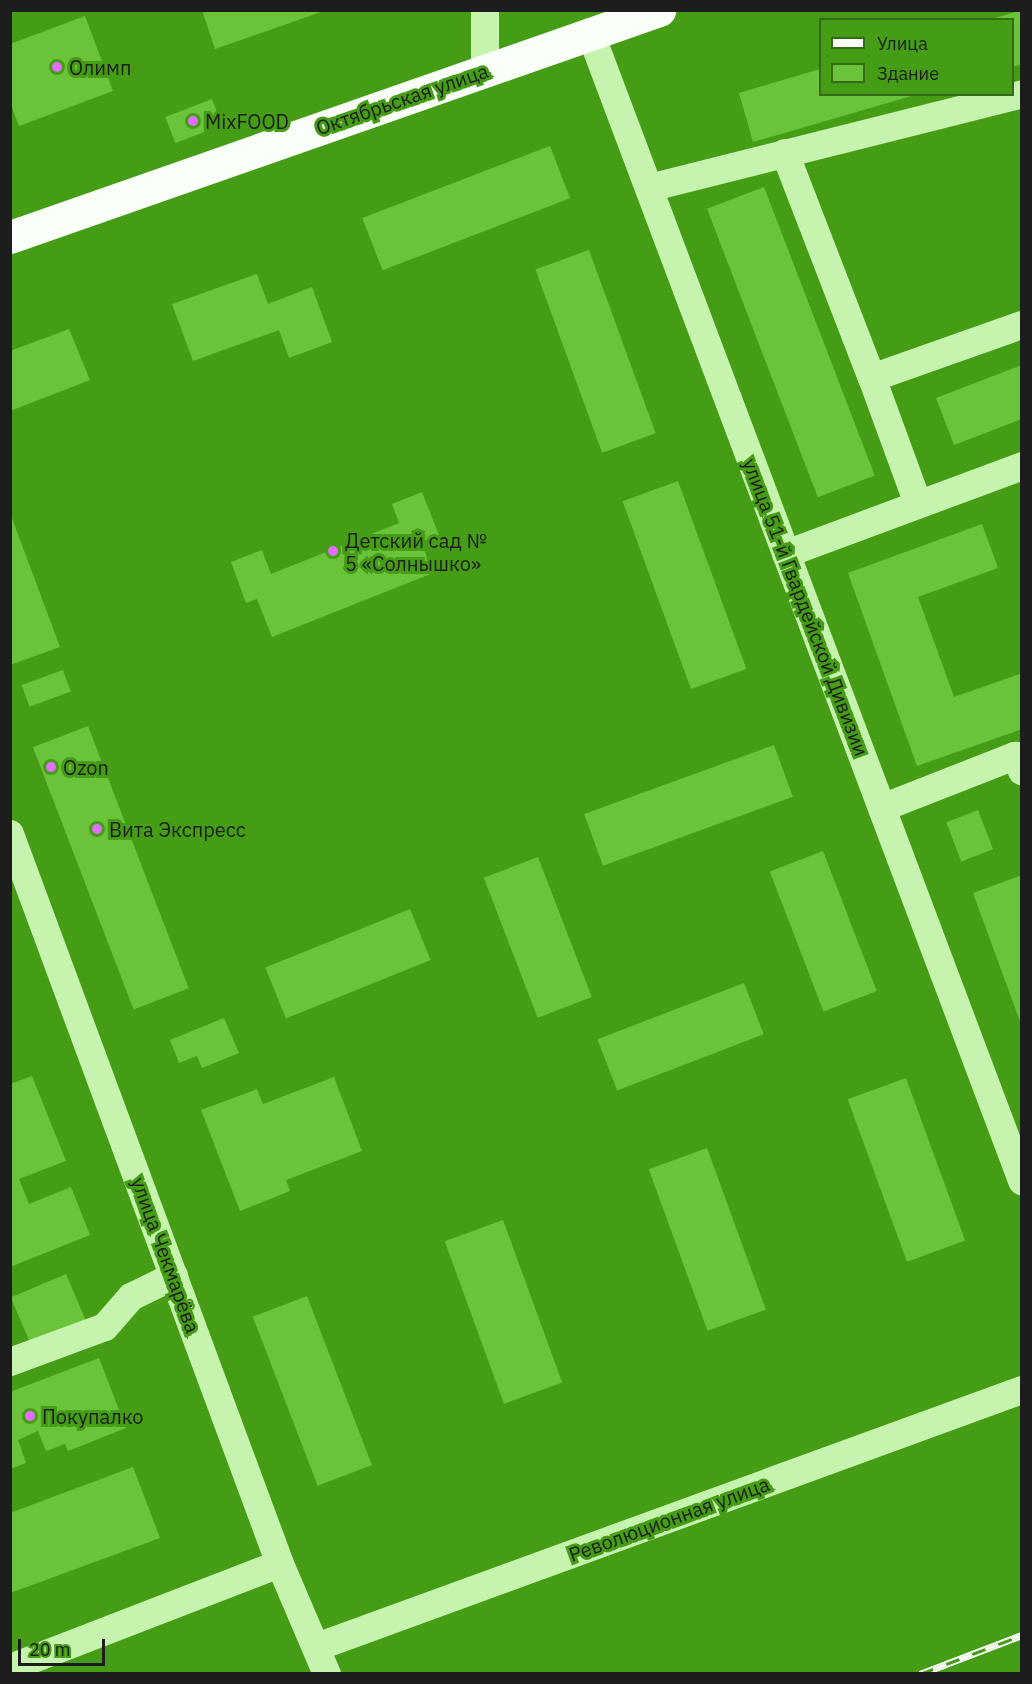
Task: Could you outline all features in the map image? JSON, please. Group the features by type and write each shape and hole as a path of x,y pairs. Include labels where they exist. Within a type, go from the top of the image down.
{"main road":[{"name":"Октябрьская улица","path":"10,237 590,32 659,10"}],"street":[{"path":"485,10 485,69"},
{"name":"улица 51-й Гвардейской Дивизии","path":"590,32 1022,1181"},
{"path":"649,188 1014,96"},
{"path":"785,153 918,504"},
{"path":"872,378 1022,326"},
{"path":"786,554 1022,466"},
{"path":"882,808 1019,760"},
{"name":"улица Чекмарёва","path":"10,834 280,1563 327,1674"},
{"path":"10,1362 105,1327 131,1297 174,1276"},
{"name":"Революционная улица","path":"317,1647 1022,1390"},
{"path":"10,1668 280,1563"}],"building":[{"path":"202,10 324,10 324,11 215,49"},
{"path":"1022,10 1022,64 1014,66 1014,18 995,18"},
{"name":"Олимп","path":"85,16 113,91 19,126 10,103 10,44"},
{"path":"819,69 819,96 912,96 753,142 739,93"},
{"name":"MixFOOD","path":"212,99 222,125 175,143 165,117"},
{"path":"550,146 570,198 382,270 362,218"},
{"path":"764,187 875,475 818,497 707,209"},
{"path":"589,250 656,433 602,453 535,269"},
{"path":"257,274 268,304 312,287 332,342 289,358 279,330 193,361 172,304"},
{"path":"69,329 90,380 10,411 10,351"},
{"path":"1022,365 1022,419 954,445 936,398"},
{"path":"678,481 746,669 691,689 623,501"},
{"path":"422,492 439,535 421,542 433,573 272,637 257,599 246,603 231,562 262,550 271,574 399,523 392,504"},
{"path":"10,513 60,647 10,665"},
{"path":"982,524 998,568 918,597 954,697 1022,673 1022,729 917,766 848,573"},
{"path":"63,670 71,692 30,707 22,685"},
{"path":"88,726 189,988 134,1009 33,747"},
{"path":"774,745 793,797 603,866 584,814"},
{"path":"978,810 993,849 961,861 946,822"},
{"path":"823,851 877,991 824,1011 770,871"},
{"path":"538,857 592,997 538,1018 484,878"},
{"path":"1022,875 1022,1023 1021,1024 973,893"},
{"path":"410,909 431,960 286,1018 265,967"},
{"path":"744,983 764,1034 617,1091 597,1039"},
{"path":"224,1018 239,1053 202,1068 197,1056 179,1063 170,1040"},
{"path":"32,1076 66,1161 19,1179 29,1204 71,1187 90,1235 10,1267 10,1084"},
{"path":"334,1077 362,1151 286,1180 290,1191 240,1211 201,1110 257,1089 263,1104"},
{"path":"906,1078 965,1241 907,1262 848,1099"},
{"path":"707,1148 766,1310 708,1331 649,1169"},
{"path":"503,1220 562,1383 504,1404 445,1241"},
{"path":"66,1274 86,1322 31,1345 11,1297"},
{"path":"307,1296 372,1465 318,1486 253,1317"},
{"path":"99,1358 126,1428 68,1451 65,1444 46,1451 38,1431 18,1440 26,1463 10,1469 10,1392"},
{"path":"133,1467 160,1538 10,1593 10,1513"}],"railway":[{"path":"920,1674 1022,1635"}],"place":[{"name":"Олимп","path":"57,67"},
{"name":"MixFOOD","path":"193,121"},
{"name":"Детский сад № 5 «Солнышко»","path":"333,551"},
{"name":"Ozon","path":"51,767"},
{"name":"Вита Экспресс","path":"97,829"},
{"name":"Покупалко","path":"30,1416"}]}
